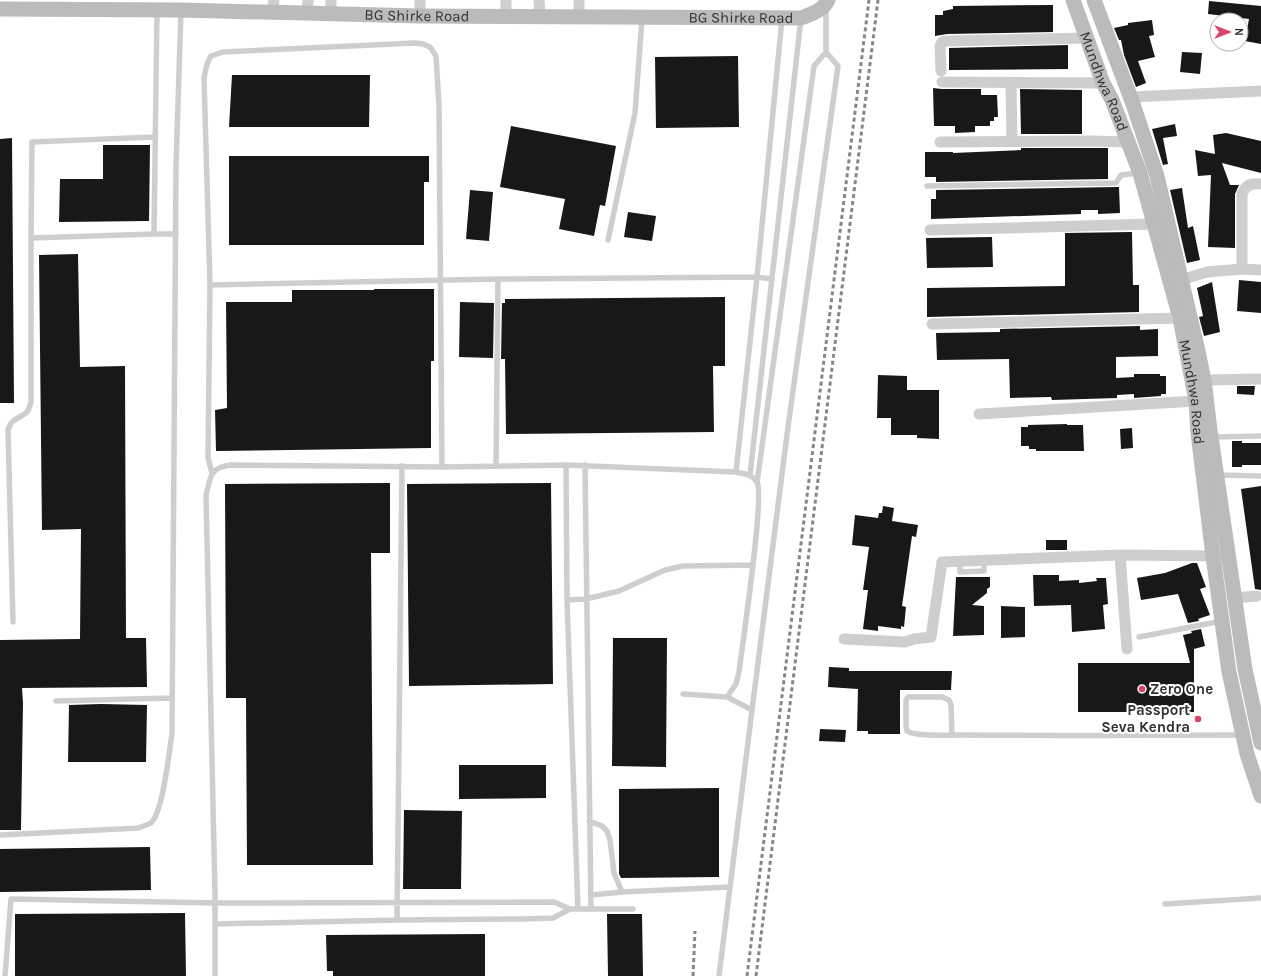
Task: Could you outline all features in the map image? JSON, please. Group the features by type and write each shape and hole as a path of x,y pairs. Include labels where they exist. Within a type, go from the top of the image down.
{"main road":[{"name":"Mundhwa Road","path":"1073,0 1091,32 1110,84 1106,89 1140,173 1180,318 1196,401 1198,433 1229,672 1242,735 1254,752 1261,796"},
{"path":"1078,0 1091,32 1115,72 1122,75"},
{"path":"1085,0 1091,32"},
{"name":"Mundhwa Road","path":"1094,0 1131,97 1157,176 1204,380 1245,669 1261,743"},
{"name":"BG Shirke Road","path":"0,9 72,5 157,10 273,6 331,7 420,16 801,18 816,11 827,2"}],"street":[{"path":"420,0 420,16"},
{"path":"506,0 506,16"},
{"path":"540,0 540,16"},
{"path":"579,0 579,16"},
{"path":"1091,32 942,42 940,46 941,76 1106,89"},
{"path":"1011,82 1012,142"},
{"path":"1131,97 1261,91"},
{"path":"940,142 1128,142"},
{"path":"1242,269 1242,194 1245,187 1250,184 1261,184"},
{"path":"930,230 1153,224"},
{"path":"1181,280 1207,272 1242,269 1261,270"},
{"path":"932,324 1180,318"},
{"path":"1204,380 1261,379"},
{"path":"979,414 1196,401"},
{"path":"1120,555 1127,649"},
{"path":"844,640 905,642 914,639 931,637 942,562 1120,555 1229,556"},
{"path":"1235,598 1256,596"}],"lane":[{"path":"727,697 736,684 739,672 753,565 759,497 758,483 814,66 826,52 827,2"},
{"path":"154,234 157,10"},
{"path":"0,836 139,828 151,823 159,807 165,780 172,734 176,234 181,10"},
{"path":"608,240 635,113 642,16"},
{"path":"736,472 757,277 782,18"},
{"path":"750,475 801,18"},
{"path":"215,976 215,903 206,495 212,473 208,458 210,285 204,78 207,64 211,56 223,52 415,43 430,47 436,56 439,106 442,467"},
{"path":"719,976 788,427 838,66 826,52"},
{"path":"13,622 8,430 12,422 20,418 29,410 31,402 32,142 155,138"},
{"path":"928,186 1116,183 1121,175 1140,173"},
{"path":"32,238 176,234"},
{"path":"210,285 498,279 757,277 772,279"},
{"path":"496,465 498,279"},
{"path":"1211,437 1261,436"},
{"path":"212,473 220,466 230,465 442,467 496,465 585,465 736,472 750,475 758,483"},
{"path":"566,465 568,600 578,909"},
{"path":"585,465 591,908"},
{"path":"397,920 402,466"},
{"path":"1217,475 1261,476"},
{"path":"568,600 586,600 619,591 665,570 683,566 753,565"},
{"path":"1139,637 1222,621"},
{"path":"683,694 727,697 752,710"},
{"path":"952,735 951,705 949,700 942,697 908,697 906,700 906,726 910,733 914,734 952,735 1242,735"},
{"path":"56,701 172,698"},
{"path":"589,821 602,826 607,831 610,840 614,873 622,892"},
{"path":"591,895 730,886"},
{"path":"1164,904 1261,898"},
{"path":"5,976 11,899 215,903 554,902 570,909 633,909"},
{"path":"215,924 553,918 570,909"}],"building":[{"path":"1209,1 1261,6 1261,44 1249,42 1249,12 1209,12 1208,14"},
{"path":"1053,5 1053,32 947,34 935,36 935,15 943,15 943,11 953,9 953,6"},
{"path":"1152,20 1154,35 1149,36 1155,57 1138,61 1146,83 1136,87 1124,55 1121,40 1119,40 1114,28 1128,25 1128,23"},
{"path":"1068,45 1068,69 949,70 949,48"},
{"path":"1182,52 1202,53 1200,74 1180,72"},
{"path":"738,56 739,127 656,128 655,57"},
{"path":"232,75 370,75 369,127 229,127"},
{"path":"933,88 981,89 981,95 997,95 998,117 994,117 994,121 990,121 990,126 975,126 975,132 955,133 955,126 934,126"},
{"path":"1020,89 1082,90 1082,134 1021,134"},
{"path":"1175,124 1177,136 1163,138 1168,164 1163,165 1152,129"},
{"path":"511,126 616,146 605,206 600,205 594,236 559,229 565,199 500,187"},
{"path":"1226,133 1261,141 1261,173 1222,163 1230,185 1239,185 1235,194 1235,248 1208,247 1211,175 1198,176 1195,150 1215,154 1213,135"},
{"path":"12,138 14,403 0,403 0,139"},
{"path":"103,145 150,145 149,221 59,222 60,179 103,179"},
{"path":"1021,148 1108,148 1108,179 936,182 936,177 925,177 925,152 953,153 1021,150"},
{"path":"229,156 429,156 429,182 424,182 424,245 229,245"},
{"path":"1119,187 1120,213 1098,214 1098,210 1081,210 1081,214 931,219 931,199 936,199 936,190"},
{"path":"1182,188 1188,228 1193,226 1200,260 1187,263 1170,190"},
{"path":"470,190 493,192 489,241 466,239"},
{"path":"628,212 656,216 652,241 624,237"},
{"path":"1132,232 1133,285 1139,285 1139,312 927,317 927,288 1065,286 1065,233"},
{"path":"992,237 993,267 927,268 926,238"},
{"path":"78,254 80,367 125,366 126,638 146,638 147,687 22,688 21,830 0,830 0,640 80,639 81,529 42,530 39,255"},
{"path":"1239,280 1261,282 1261,313 1237,311"},
{"path":"1212,282 1220,332 1204,336 1199,317 1203,316 1197,288"},
{"path":"434,289 434,361 431,361 431,448 216,451 215,410 227,408 226,302 292,302 292,290"},
{"path":"725,297 725,366 713,366 714,432 506,434 505,359 501,359 502,303 505,303 505,299"},
{"path":"460,302 494,303 493,358 459,357"},
{"path":"1140,326 1140,330 1158,329 1158,356 1116,357 1116,378 1134,377 1134,374 1160,374 1160,376 1166,376 1166,394 1161,394 1161,396 1134,398 1134,394 1117,395 1117,398 1052,400 1051,397 1010,398 1009,359 937,360 936,333 1000,332 1000,329"},
{"path":"878,375 907,376 907,390 939,390 939,439 917,438 917,435 891,435 891,418 877,418"},
{"path":"1237,386 1255,386 1254,395 1237,394"},
{"path":"1028,425 1083,425 1084,451 1036,451 1036,449 1029,449 1029,446 1021,446 1021,427 1028,427"},
{"path":"1132,428 1133,448 1121,449 1120,429"},
{"path":"1232,441 1242,441 1242,443 1261,443 1261,465 1242,465 1242,467 1232,467"},
{"path":"390,483 390,553 371,553 373,865 247,865 246,698 226,698 225,484"},
{"path":"551,483 553,684 409,686 407,484"},
{"path":"1261,486 1261,590 1255,589 1241,489"},
{"path":"883,506 894,508 892,521 918,525 916,537 912,536 902,606 906,607 904,627 901,626 901,629 878,626 878,631 863,629 868,590 863,590 869,547 852,545 855,515 878,518 879,513 882,513"},
{"path":"1046,540 1067,540 1067,550 1046,550"},
{"path":"1192,563 1197,563 1206,587 1200,589 1210,615 1198,619 1199,621 1188,623 1178,594 1141,600 1137,578 1165,573"},
{"path":"1033,575 1059,575 1059,581 1079,580 1079,583 1097,581 1096,578 1106,578 1108,604 1103,605 1105,629 1072,632 1071,605 1034,606"},
{"path":"956,577 990,577 990,587 987,589 987,593 972,605 984,606 984,635 953,636"},
{"path":"1001,606 1025,607 1025,637 1001,638"},
{"path":"1201,629 1205,646 1194,649 1194,712 1078,712 1078,663 1190,663 1183,635 1192,633 1191,631"},
{"path":"613,638 667,638 666,767 612,766"},
{"path":"829,667 849,668 849,671 952,671 951,690 900,690 900,734 868,734 868,731 857,731 858,689 828,687"},
{"path":"69,705 147,705 146,762 68,762"},
{"path":"820,729 846,730 845,742 819,741"},
{"path":"459,765 546,765 546,798 459,799"},
{"path":"719,788 719,877 621,878 619,874 619,789"},
{"path":"404,810 462,811 461,889 403,889"},
{"path":"150,847 151,890 0,892 0,849"},
{"path":"185,913 186,976 15,976 15,914"},
{"path":"607,914 642,914 643,976 608,976"},
{"path":"485,934 485,976 333,976 333,971 327,971 326,935"}],"railway":[{"path":"747,976 869,0"},
{"path":"756,976 878,0"},
{"path":"693,976 695,931"}],"place":[{"name":"Zero One","path":"1142,689"},
{"name":"Passport Seva Kendra","path":"1198,719"}]}
